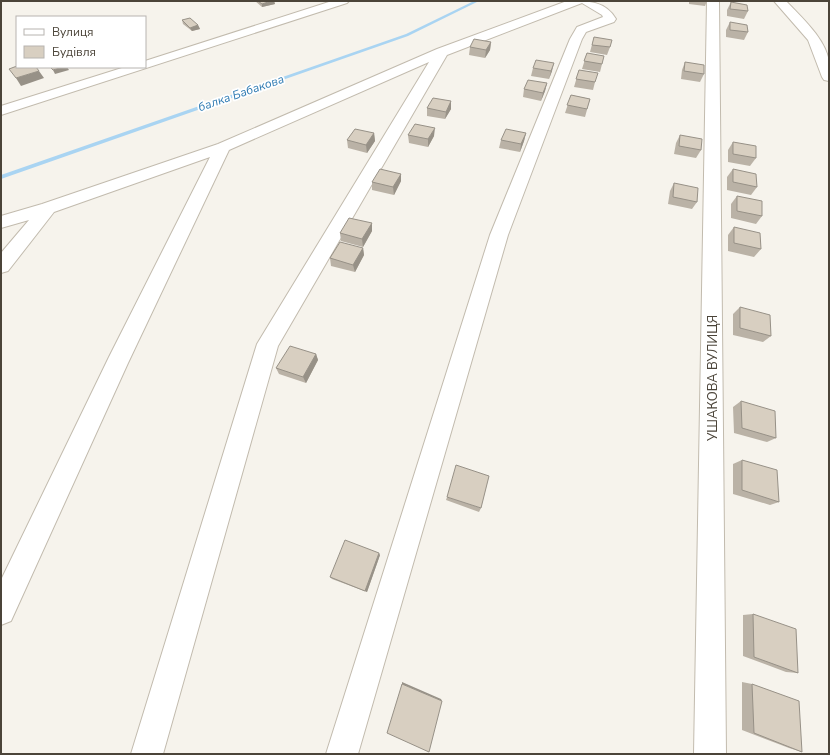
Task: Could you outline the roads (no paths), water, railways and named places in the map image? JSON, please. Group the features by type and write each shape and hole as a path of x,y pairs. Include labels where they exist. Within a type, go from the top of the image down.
{"street":[{"path":"146,65 343,1"},
{"path":"1,222 48,208 223,147 442,52 577,1"},
{"path":"342,754 499,235 576,39 582,30 610,19 607,13 586,1"},
{"name":"УШАКОВА ВУЛИЦЯ","path":"710,754 713,1"},
{"path":"780,1 814,40 829,77"},
{"path":"147,754 268,344 442,52"},
{"path":"1,111 135,68"},
{"path":"1,611 114,370 223,147"},
{"path":"1,266 48,208"}],"waterway":[{"name":"балка Бабакова","path":"1,177 407,35 477,1"}]}
